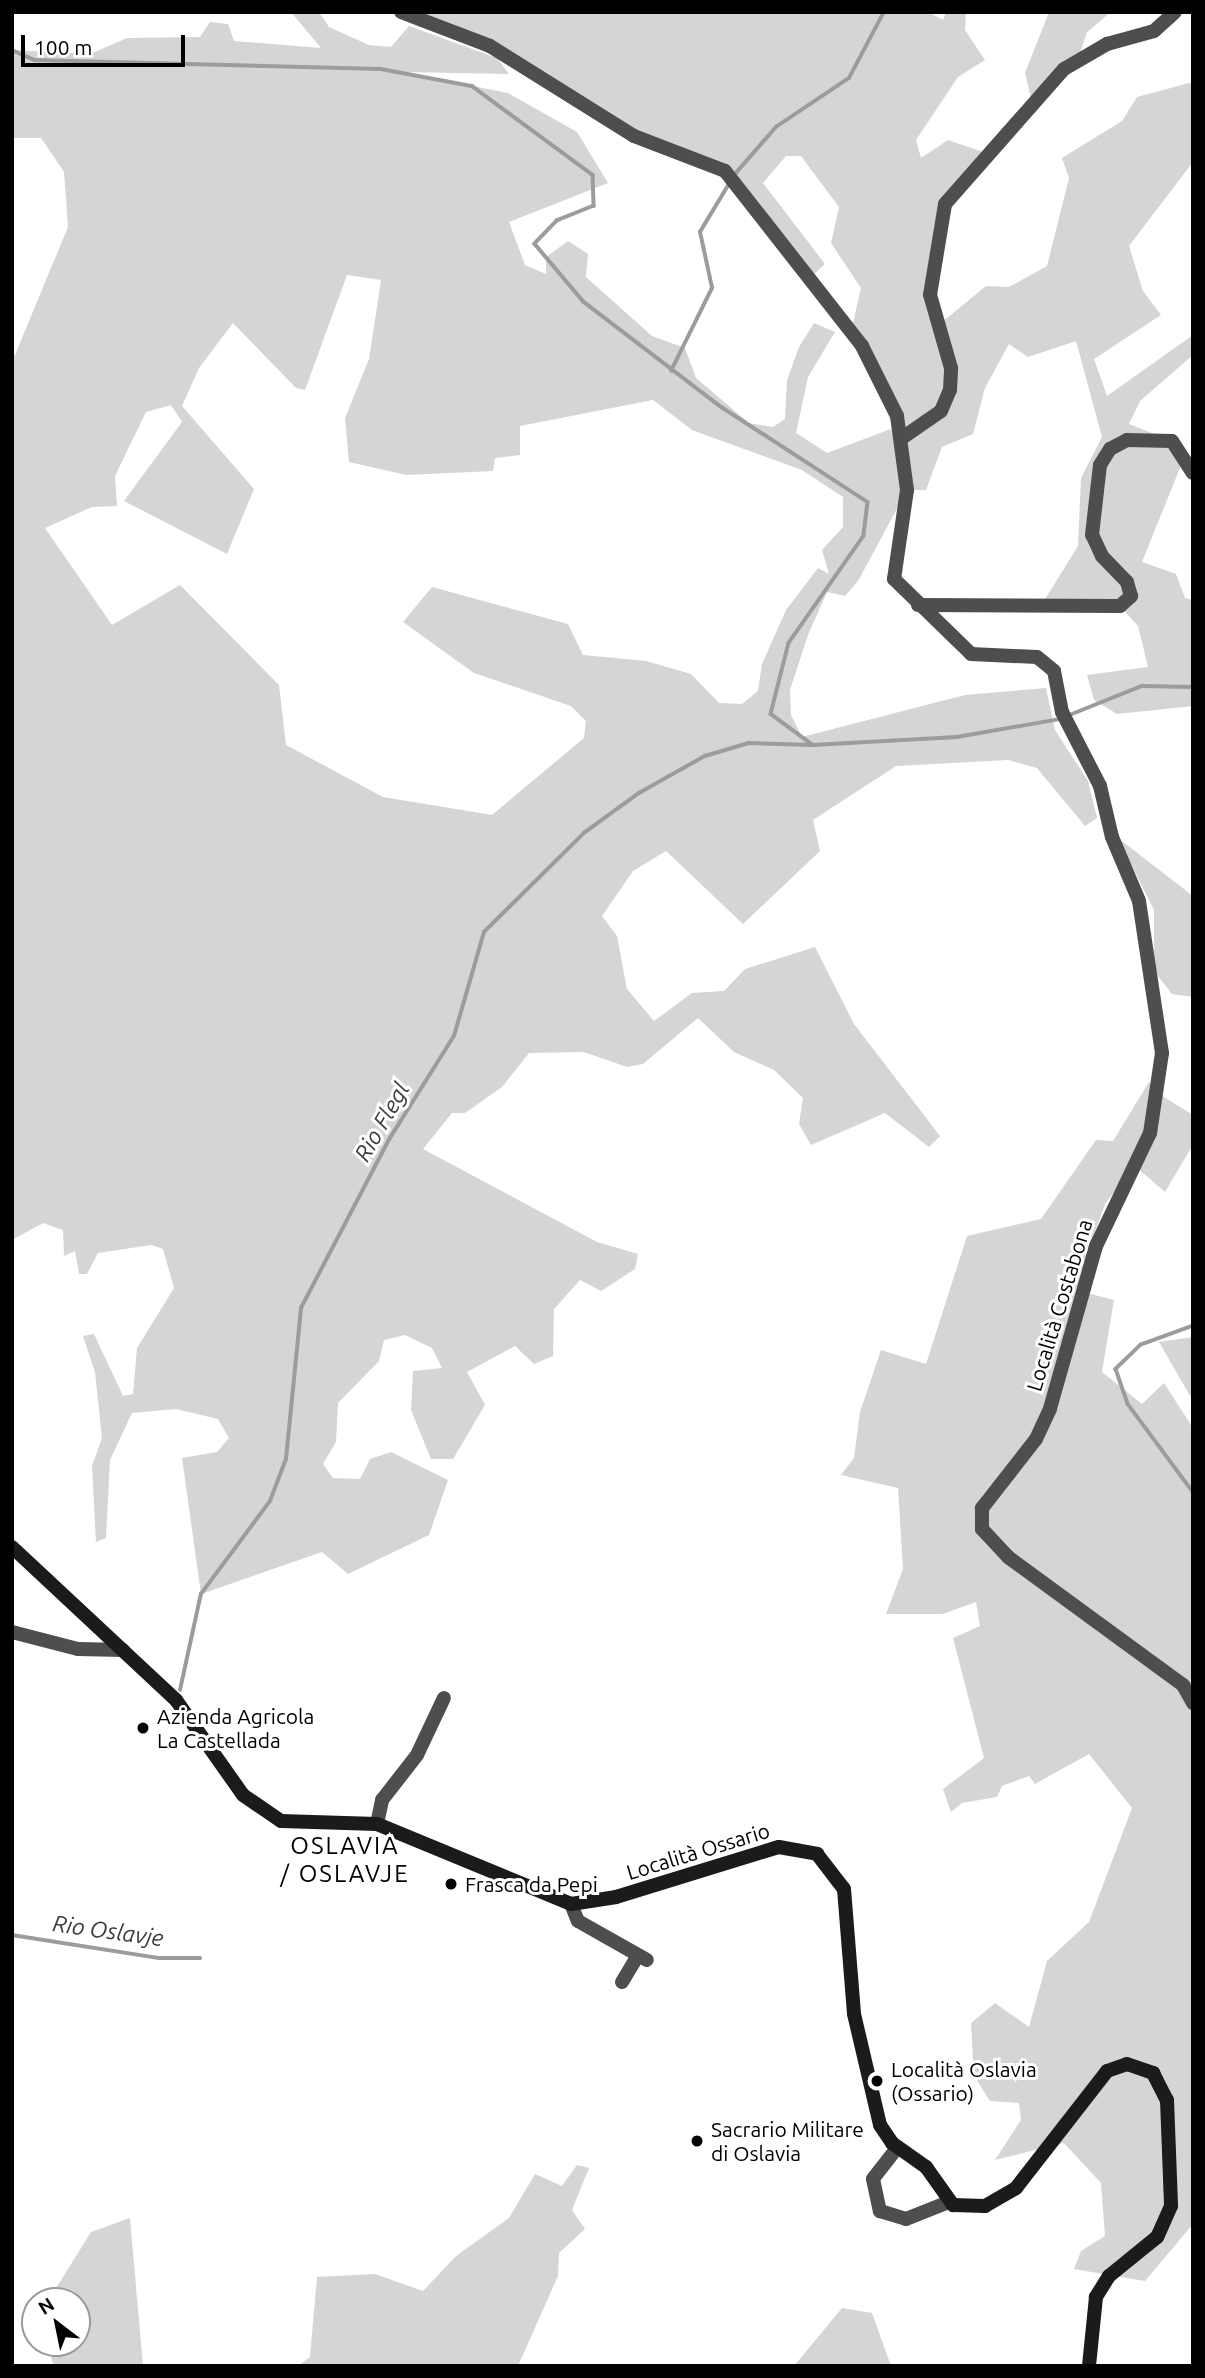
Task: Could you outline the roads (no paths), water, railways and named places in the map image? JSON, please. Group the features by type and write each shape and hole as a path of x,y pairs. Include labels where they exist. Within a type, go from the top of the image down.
{"street":[{"path":"401,12 490,46 634,136 725,171 862,346 902,438 907,490 894,579 918,605 1120,606 1131,596 1127,582 1102,556 1092,535 1100,465 1110,449 1127,440 1172,441 1193,473"},
{"path":"902,438 941,411 950,390 951,368 934,328 930,295 945,204 1064,69 1107,44 1154,31 1175,12"},
{"name":"Località Costabona","path":"918,605 971,654 1047,661 1137,891 1162,1054 1150,1133 1096,1246 1050,1409 1036,1439 982,1508 982,1529 1008,1558 1183,1685 1193,1703"},
{"path":"12,1547 123,1650 202,1732 243,1795 269,1816 304,1825 377,1824 382,1800 416,1755 444,1699"},
{"path":"12,1632 78,1649 123,1650"},
{"name":"Località Ossario","path":"377,1824 536,1894 571,1904 616,1897 779,1847 817,1854 844,1889 854,2014 880,2125 897,2148 926,2167 949,2202"},
{"path":"571,1904 578,1921 643,1958 622,1982"},
{"path":"897,2148 873,2179 880,2211 906,2219 949,2202 977,2207 1009,2194 1107,2071 1133,2065 1160,2080 1167,2099 1171,2206 1157,2237 1109,2276 1096,2297 1089,2366"}],"waterway":[{"path":"736,173 776,127 849,78 884,12"},
{"path":"12,50 34,60 381,69 472,86 593,175 594,206 557,221 535,244 584,302 720,406 868,502 864,536 789,643 771,714 813,745 957,737 1060,719"},
{"path":"671,371 712,288 700,232 729,184"},
{"path":"1067,716 1142,686 1193,687"},
{"name":"Rio Flegl","path":"180,1690 201,1594 270,1501 286,1459 301,1308 390,1138 454,1036 484,932 584,833 639,793 705,756 749,743 812,745"},
{"path":"1193,1326 1141,1345 1116,1369 1128,1404 1193,1492"},
{"name":"Rio Oslavje","path":"12,1935 159,1958 200,1958"}],"place":[{"name":"Azienda Agricola La Castellada","path":"143,1728"},
{"name":"Frasca da Pepi","path":"451,1884"},
{"name":"Località Oslavia (Ossario)","path":"877,2081"},
{"name":"Sacrario Militare di Oslavia","path":"697,2141"}],"district":[{"name":"OSLAVIA / OSLAVJE","path":"345,1860"}]}
